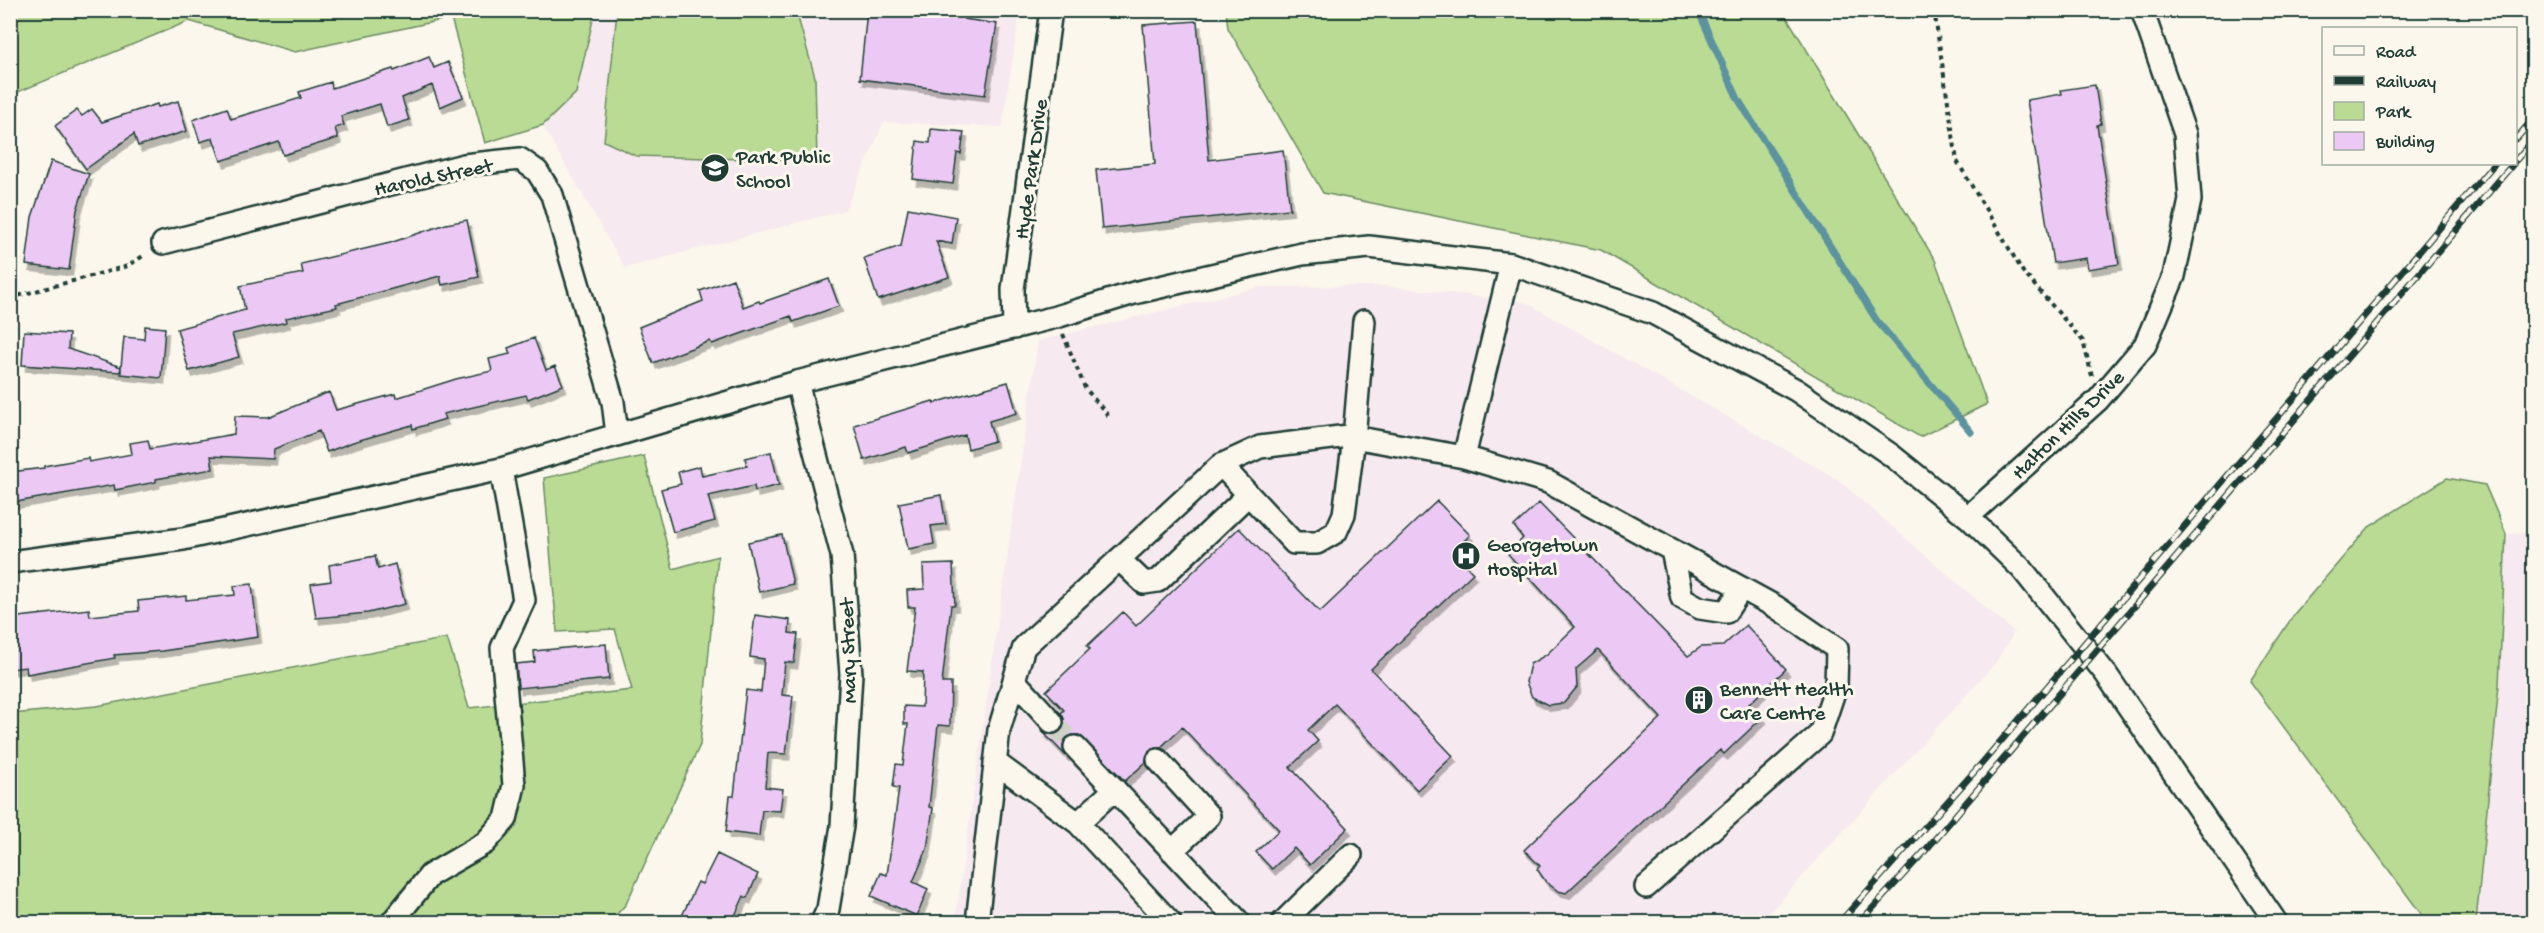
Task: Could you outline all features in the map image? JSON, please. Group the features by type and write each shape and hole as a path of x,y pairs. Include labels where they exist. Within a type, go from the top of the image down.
{"street":[{"name":"Hyde Park Drive","path":"1014,328 1013,289 1051,10"},
{"name":"Halton Hills Drive","path":"1968,517 2098,400 2145,345 2174,276 2190,200 2185,134 2142,10"},
{"name":"Harold Street","path":"163,243 464,165 520,159 537,171 552,195 613,402 617,434"},
{"path":"10,562 183,539 501,469 797,382 1056,317 1134,293 1302,254 1369,247 1511,264 1653,313 1796,390 1891,455 1968,517 2022,569 2106,675 2276,922"},
{"path":"1464,457 1511,264"},
{"path":"1221,465 1294,543 1317,543 1335,532 1344,514 1354,438 1364,321"},
{"name":"Mary Street","path":"797,382 842,555 851,674 842,826 828,909 822,922"},
{"path":"977,922 999,730 1024,647 1221,465 1260,447 1348,436 1464,457 1548,482 1776,607 1837,649 1836,686 1821,734 1646,887"},
{"path":"392,922 430,876 485,843 506,819 514,785 502,648 524,600 501,469"},
{"path":"1119,559 1143,583 1158,581 1248,495"},
{"path":"1672,550 1682,598 1700,609 1726,612 1742,588"},
{"path":"1014,680 1052,722"},
{"path":"1075,747 1239,922"},
{"path":"1158,760 1209,816 1172,851"},
{"path":"995,762 1078,822 1170,922"},
{"path":"1078,822 1115,789"},
{"path":"1283,922 1351,855"}],"path":[{"path":"1934,10 1957,161 2023,272 2083,341 2098,400"},
{"path":"10,298 128,266 163,243"},
{"path":"1056,317 1085,388 1111,419"}],"shaded area":[{"name":"Park Public School","path":"595,11 1020,11 1002,127 884,122 845,210 625,268 543,126 576,93"},
{"name":"Georgetown Hospital","path":"1387,286 1525,302 1837,479 2014,632 1996,662 1761,922 955,922 1038,341 1260,287"},
{"path":"2533,533 2533,922 2476,922 2499,685 2506,534"}],"green space":[{"path":"13,10 595,11 576,93 543,125 485,143 451,18 295,52 189,21 11,95 10,28"},
{"path":"617,11 796,11 815,77 817,161 636,156 604,141"},
{"path":"1226,11 1783,11 1935,260 1987,404 1920,437 1601,250 1323,193 1228,28"},
{"path":"644,456 673,569 718,556 700,745 626,904 610,922 11,922 11,714 97,706 447,638 469,708 632,690 615,629 557,632 544,478"},
{"path":"2447,478 2485,485 2506,534 2499,685 2476,922 2427,922 2250,681 2295,613 2369,527"}],"building":[{"path":"895,10 965,10 964,19 997,24 985,95 860,79 867,11 894,16"},
{"path":"1197,21 1209,160 1283,150 1290,209 1102,229 1096,170 1155,164 1143,25"},
{"path":"429,57 434,68 448,62 463,97 440,107 432,85 402,98 409,120 387,127 380,104 341,116 344,125 335,128 338,138 283,155 279,142 221,161 213,138 200,142 193,120 227,108 231,119 301,98 299,92 331,82 332,88 393,69 394,71"},
{"path":"2095,85 2101,124 2097,125 2119,264 2088,269 2086,258 2053,263 2027,100 2062,94 2061,90"},
{"path":"178,101 187,131 138,146 134,134 86,169 55,126 77,110 82,116 92,109 102,122 157,104 158,107"},
{"path":"931,129 964,132 961,154 957,153 953,184 913,179 917,141 930,143"},
{"path":"51,161 89,174 77,210 69,270 26,265 32,217"},
{"path":"908,208 956,217 952,244 936,241 949,277 878,300 864,258 901,246"},
{"path":"467,220 479,277 442,285 440,276 336,304 337,307 286,318 287,322 232,334 239,357 189,371 177,329 245,310 240,286 303,273 301,264 390,243 446,224"},
{"path":"733,279 743,307 829,279 839,306 793,322 791,316 712,344 710,341 653,363 639,327 703,301 700,291"},
{"path":"145,326 165,328 161,378 121,374 124,337 144,339"},
{"path":"24,331 69,334 68,349 121,367 120,372 22,365"},
{"path":"534,338 546,370 555,366 563,385 528,399 526,395 443,414 445,419 413,429 412,425 327,452 319,431 274,449 273,459 211,456 213,469 156,479 156,482 115,490 114,485 10,503 10,472 44,468 44,466 88,458 89,462 132,454 130,443 148,440 150,449 234,434 235,416 268,417 329,392 336,410 395,394 396,398 456,379 492,371 489,359 510,354 508,348"},
{"path":"1008,382 1017,413 989,421 994,441 968,449 965,435 908,453 906,447 864,460 854,425 933,401 934,403"},
{"path":"771,452 779,485 755,491 754,486 708,496 715,521 673,532 661,489 681,484 678,472 700,466 702,476 747,466 745,458"},
{"path":"941,495 946,524 931,526 934,544 908,549 899,503"},
{"path":"1437,501 1470,535 1453,552 1473,573 1371,669 1453,756 1417,790 1335,704 1308,730 1318,741 1290,767 1348,828 1310,865 1294,848 1272,869 1256,852 1279,830 1182,727 1160,748 1149,751 1146,762 1125,781 1079,735 1066,738 1063,749 1066,756 1042,731 1054,735 1064,726 1061,713 1064,710 1046,691 1090,649 1087,646 1123,612 1136,626 1239,528 1320,612"},
{"name":"Bennett Health Care Centre","path":"1539,503 1688,656 1701,647 1723,646 1746,625 1786,669 1749,704 1763,717 1724,754 1720,750 1566,893 1558,891 1546,882 1537,869 1540,866 1524,850 1661,718 1598,650 1576,669 1577,687 1564,703 1548,705 1532,697 1526,682 1530,664 1546,655 1575,627 1508,554 1523,538 1514,526"},
{"path":"782,535 793,584 759,592 748,542"},
{"path":"375,556 378,569 395,564 405,604 368,613 316,618 311,584 331,581 329,565"},
{"path":"953,564 955,605 951,605 942,683 951,683 950,726 938,725 929,807 933,808 927,849 913,882 928,889 917,916 871,896 881,873 887,875 899,788 893,787 896,764 903,765 908,724 904,724 904,706 922,707 923,672 907,671 915,607 908,607 907,590 924,589 923,565"},
{"path":"252,584 258,637 162,651 114,655 115,658 27,674 26,667 10,669 10,618 89,609 90,616 139,611 138,601 186,596 186,600 235,595 234,586"},
{"path":"755,615 790,620 789,633 798,634 794,663 785,662 782,695 793,696 786,754 768,753 765,787 783,789 780,811 762,810 759,836 726,832 730,796 734,796 746,690 761,692 764,659 750,657"},
{"path":"606,644 609,679 518,688 516,664 535,662 534,651"},
{"path":"717,854 758,874 747,898 744,896 732,922 679,922 698,882 702,884"}],"waterway":[{"path":"1698,10 1738,99 1877,321 1971,432"}],"tunnel":[{"path":"1052,722 1075,747"}],"railway":[{"path":"2517,138 2534,118"},
{"path":"2517,159 2534,139"},
{"path":"1840,922 1983,762 2493,165"},
{"path":"1860,922 1924,852 2512,165"}],"place":[{"name":"Park Public School","path":"715,168"},
{"name":"Georgetown Hospital","path":"1466,556"},
{"name":"Bennett Health Care Centre","path":"1699,700"}]}
